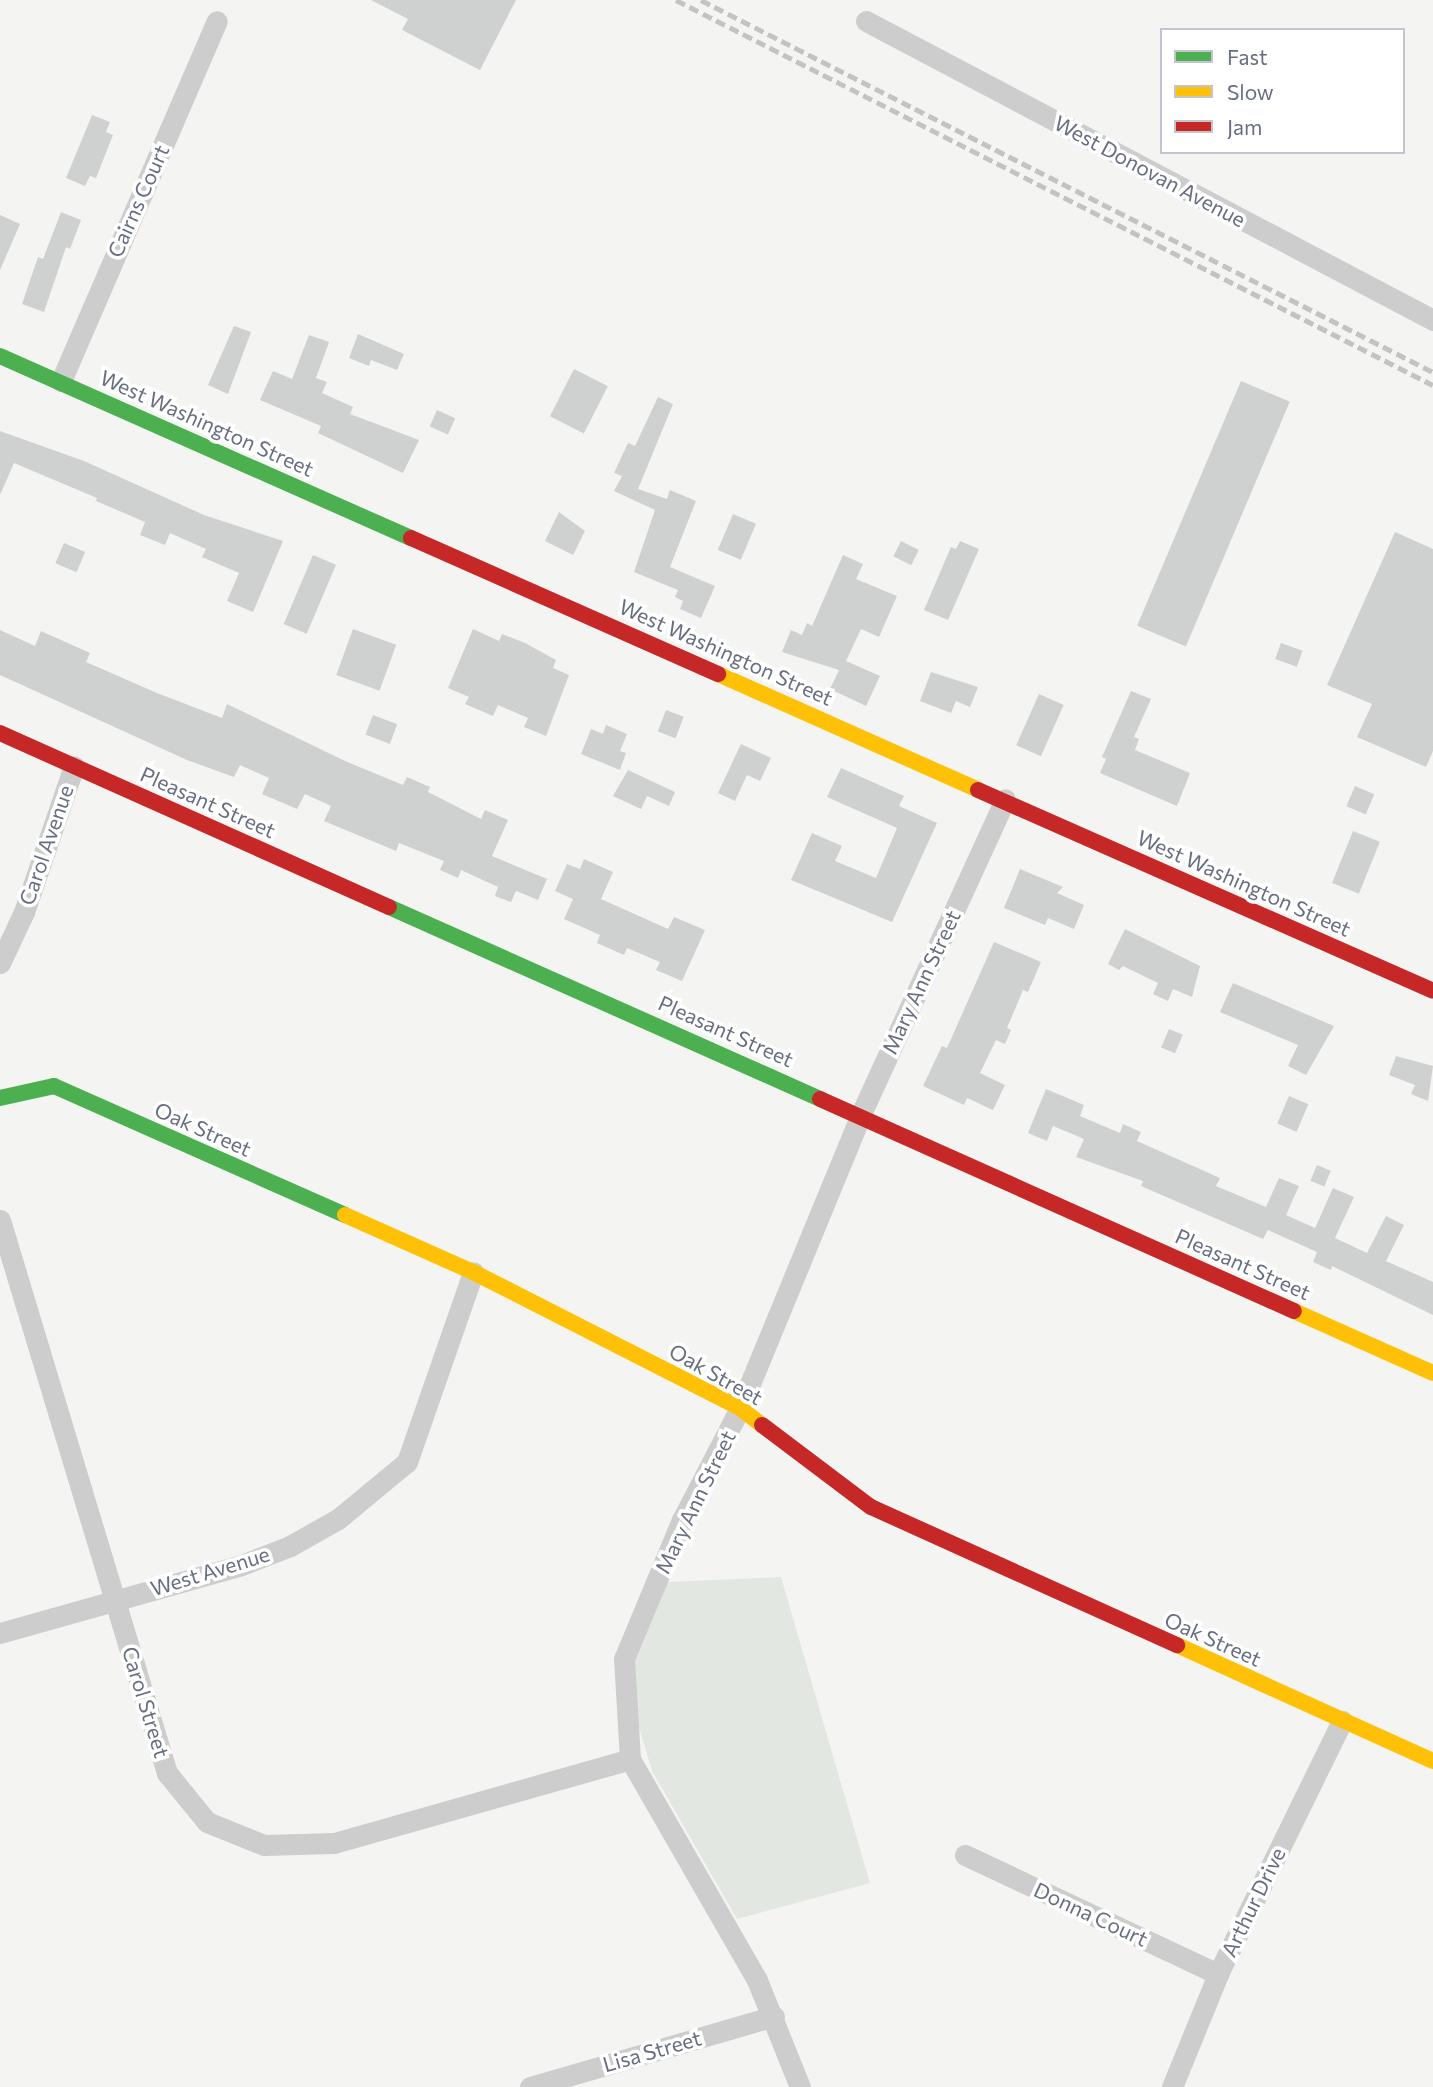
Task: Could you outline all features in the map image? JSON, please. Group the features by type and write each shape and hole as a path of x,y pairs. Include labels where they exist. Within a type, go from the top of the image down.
{"street":[{"name":"West Donovan Avenue","path":"866,21 1433,320"},
{"name":"Cairns Court","path":"61,381 217,22"},
{"name":"West Washington Street","path":"0,356 1433,990"},
{"name":"Pleasant Street","path":"0,733 860,1114 1433,1373"},
{"name":"Carol Avenue","path":"0,963 24,912 74,766"},
{"name":"Mary Ann Street","path":"800,2087 774,2015 630,1759 624,1659 682,1520 740,1408 860,1114 1005,799"},
{"name":"Oak Street","path":"0,1098 54,1086 473,1272 740,1408 871,1507 1433,1761"},
{"name":"Carol Street","path":"0,1220 167,1773 206,1822 264,1845 334,1843 630,1759"},
{"name":"West Avenue","path":"0,1633 239,1566 290,1546 338,1519 407,1462 473,1272"},
{"name":"Arthur Drive","path":"1172,2087 1218,1973 1342,1721"},
{"name":"Donna Court","path":"965,1855 1218,1973"},
{"name":"Lisa Street","path":"530,2087 774,2015"}],"shaded area":[{"path":"781,1577 870,1883 737,1919 652,1771 638,1724 634,1665 668,1582"}],"building":[{"path":"371,0 516,0 480,70 402,30 408,19"},
{"path":"92,115 110,122 106,132 113,135 96,178 90,176 85,186 66,178"},
{"path":"61,212 81,220 70,249 66,247 44,312 22,304 38,257 43,259"},
{"path":"0,215 20,224 0,270"},
{"path":"234,326 251,332 228,394 208,385"},
{"path":"358,334 404,354 397,370 371,360 369,366 349,358"},
{"path":"309,335 329,342 316,378 327,382 322,393 353,407 350,414 419,440 403,473 318,433 321,426 260,400 273,371 292,379"},
{"path":"574,369 608,386 584,433 550,416"},
{"path":"1241,381 1290,402 1186,647 1137,626"},
{"path":"658,397 673,404 638,489 667,499 670,490 696,501 670,567 715,586 701,618 680,609 683,601 675,597 678,590 634,572 655,510 614,491 622,476 614,473 628,443 635,446"},
{"path":"437,410 455,418 448,435 430,426"},
{"path":"0,431 84,461 204,515 283,541 253,612 227,601 239,573 202,557 206,549 170,533 165,545 140,535 145,522 96,501 97,498 14,463 0,495"},
{"path":"559,512 585,531 573,555 545,541"},
{"path":"733,514 756,524 741,560 718,550"},
{"path":"1395,532 1433,549 1433,751 1426,767 1357,737 1372,704 1327,685"},
{"path":"901,541 919,550 911,565 893,556"},
{"path":"960,541 979,549 948,620 924,610 951,547 956,549"},
{"path":"64,543 85,552 77,572 55,563"},
{"path":"313,555 336,565 307,634 284,624"},
{"path":"843,555 863,564 856,579 897,596 879,637 861,629 846,661 880,676 866,706 830,689 839,670 782,652 791,630 802,635 807,623 812,626"},
{"path":"353,629 396,645 379,691 336,675"},
{"path":"473,629 499,641 502,634 525,643 556,660 553,668 569,675 546,736 524,727 528,718 498,705 493,716 465,704 469,697 448,688"},
{"path":"0,630 35,646 41,631 90,653 86,662 157,693 222,718 227,704 345,761 403,785 407,777 430,787 428,792 481,819 485,810 508,820 492,856 547,879 538,900 516,891 511,902 495,896 498,887 461,870 458,878 440,870 444,861 399,843 396,851 324,821 331,806 305,794 297,809 262,794 269,778 240,765 234,777 187,760 0,675"},
{"path":"1281,643 1303,651 1297,667 1275,659"},
{"path":"931,672 978,687 970,707 956,701 951,713 920,701"},
{"path":"1131,691 1151,699 1134,737 1139,739 1135,750 1190,773 1177,806 1100,773 1106,759 1102,757"},
{"path":"1039,694 1064,705 1041,756 1016,745"},
{"path":"666,710 684,717 675,738 658,731"},
{"path":"373,715 397,724 390,744 365,735"},
{"path":"606,725 627,734 620,751 626,753 620,770 581,754 591,729 603,734"},
{"path":"741,744 771,758 760,781 747,775 735,801 718,793"},
{"path":"841,768 904,796 899,806 937,823 892,922 791,880 812,833 842,846 835,861 876,878 897,828 827,797"},
{"path":"628,770 675,792 669,806 647,796 641,809 613,796"},
{"path":"1355,786 1374,794 1366,814 1346,806"},
{"path":"1353,831 1380,842 1359,894 1332,883"},
{"path":"584,859 613,872 601,899 668,929 674,917 705,930 682,981 656,970 660,962 627,948 624,955 597,943 600,935 564,919 573,899 555,891 567,864 580,869"},
{"path":"1020,869 1063,887 1057,893 1084,905 1074,929 1048,918 1045,925 1004,908"},
{"path":"1125,929 1200,966 1192,997 1173,989 1168,1001 1153,994 1158,983 1123,966 1119,970 1108,964"},
{"path":"994,942 1041,962 1028,992 1023,990 1007,1028 1011,1030 1005,1044 996,1040 980,1073 1005,1085 993,1110 967,1098 964,1105 923,1086 942,1046 947,1048"},
{"path":"1233,983 1334,1026 1306,1075 1288,1066 1298,1045 1220,1012"},
{"path":"1169,1029 1183,1035 1175,1053 1161,1047"},
{"path":"1396,1056 1433,1066 1428,1101 1411,1094 1415,1085 1389,1075"},
{"path":"1046,1089 1084,1105 1080,1116 1120,1133 1123,1124 1141,1132 1137,1141 1220,1178 1216,1186 1266,1207 1279,1178 1299,1186 1286,1215 1315,1228 1333,1188 1354,1197 1335,1238 1367,1253 1386,1216 1404,1225 1386,1261 1433,1282 1433,1315 1332,1266 1331,1270 1313,1262 1317,1252 1268,1230 1263,1239 1141,1186 1143,1181 1076,1157 1084,1139 1053,1126 1047,1141 1028,1133"},
{"path":"1289,1096 1308,1104 1297,1132 1277,1124"},
{"path":"1317,1165 1331,1171 1324,1187 1310,1181"}],"railway":[{"path":"676,0 1433,385"},
{"path":"701,0 1433,372"}],"traffic: fast":[{"path":"0,356 411,538"},
{"path":"389,907 820,1099"},
{"path":"0,1098 54,1086 345,1215"}],"traffic: slow":[{"path":"718,674 978,790"},
{"path":"345,1215 473,1272 740,1408 762,1425"},
{"path":"1294,1311 1433,1373"},
{"path":"1177,1645 1433,1761"}],"traffic: jam":[{"path":"411,538 718,674"},
{"path":"0,733 389,907"},
{"path":"978,790 1433,991"},
{"path":"820,1099 1294,1311"},
{"path":"762,1425 871,1507 1177,1645"}]}
